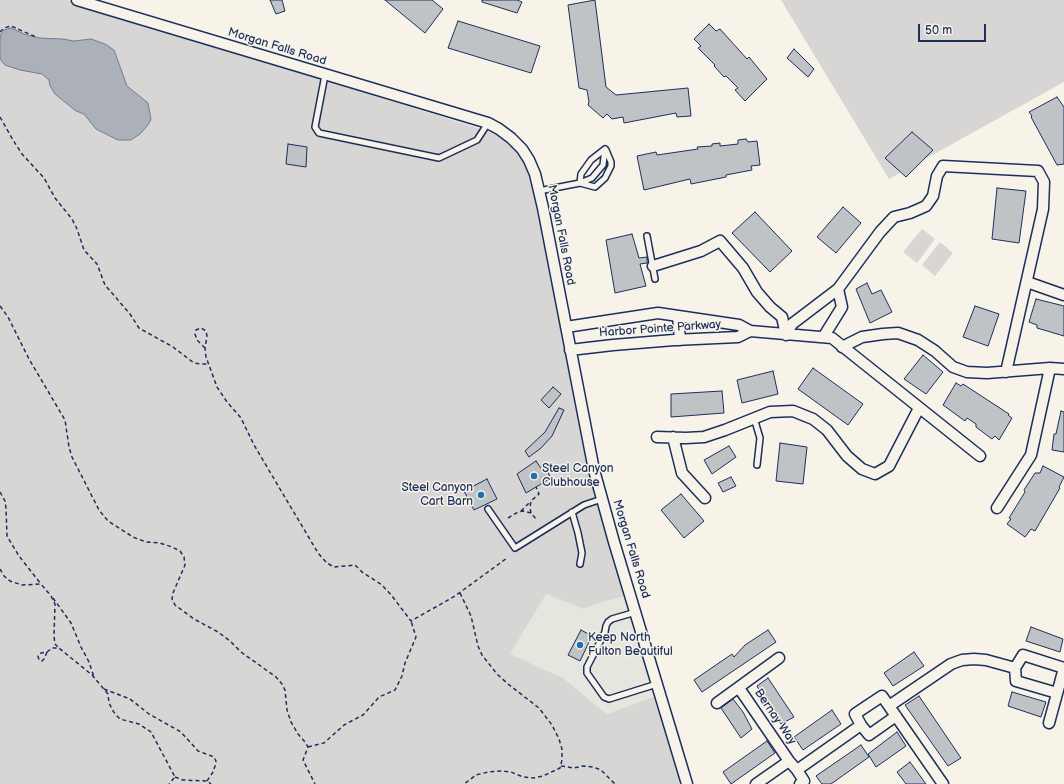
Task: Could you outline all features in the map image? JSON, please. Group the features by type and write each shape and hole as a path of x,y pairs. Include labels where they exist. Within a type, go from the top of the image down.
{"street":[{"name":"Morgan Falls Road","path":"77,0 488,123 511,138 522,149 532,167 539,191 594,470 614,542 688,784"},
{"path":"786,335 792,324 838,289 880,232 894,216 910,213 926,206 933,196 937,176 943,166 1038,171 1044,182 1043,209 1006,372"},
{"path":"653,266 701,251 720,241 743,268 757,292 770,307 782,316 786,335"},
{"path":"1027,282 1064,295"},
{"path":"838,289 842,307 824,336 832,338 980,456"},
{"name":"Harbor Pointe Parkway","path":"566,327 658,313 739,325 750,332"},
{"path":"678,316 680,340"},
{"path":"707,320 707,338"},
{"name":"Harbor Pointe Parkway","path":"570,350 614,344 738,337 750,332 824,336"},
{"path":"842,347 862,337 883,334 898,334 918,340 935,351 953,367 968,372 987,373 1050,368 1064,369"},
{"path":"997,508 1031,455 1050,368"},
{"path":"657,437 704,437 770,412 793,411 813,418 827,430 847,456 862,469 875,474 890,466 919,408"},
{"path":"673,437 682,473 705,498"},
{"path":"1049,723 1064,668 1023,654 1015,668 1016,681 1056,693"},
{"path":"717,703 779,658"},
{"path":"889,706 951,664 962,660 986,660 1015,668"},
{"name":"Bernay Way","path":"739,688 789,761 797,770"},
{"path":"896,716 868,735 855,714 882,696 896,716 943,784"},
{"path":"800,784 804,781 797,770 861,725"},
{"path":"756,784 789,761"}],"lane":[{"path":"325,75 315,127 319,133 439,158 477,140 488,123"},
{"path":"539,191 580,183 592,178 603,165 605,149"},
{"path":"580,183 581,174 591,160 605,149"},
{"path":"580,183 594,187 605,178 611,166 611,162 605,149"},
{"path":"647,236 655,279"},
{"path":"754,418 760,438 757,465"},
{"path":"488,509 515,548 584,505 602,499"},
{"path":"572,512 582,553 580,564"},
{"path":"636,612 612,619 608,622 605,632 586,667 587,673 604,697 609,699 657,684"}],"path":[{"path":"0,32 4,28 11,26 36,37"},
{"path":"0,117 22,154 44,178 55,198 72,219 84,250 97,264 105,285 130,314 139,328 173,347 194,363 209,364"},
{"path":"0,306 8,317 29,359 65,420 72,457 99,510 108,520 133,537 146,542 172,547 180,552 184,557 184,564 172,600 175,605 194,619 218,632 241,652 276,677 285,690 287,710 291,722 308,747"},
{"path":"205,348 197,340 195,334 196,330 201,328 206,331 208,336 205,348 217,387 227,402 241,418 254,445 318,553 327,563 334,567 355,565 362,572 382,585 411,621 416,637 405,663 402,676 395,690 379,697 363,715 344,725 324,743 308,747"},
{"path":"508,518 521,511 539,494 536,486"},
{"path":"0,492 6,508 7,536 19,556 64,612 71,623 95,679"},
{"path":"531,501 531,513 536,519"},
{"path":"521,511 531,513"},
{"path":"411,621 460,593 507,558"},
{"path":"0,569 10,582 22,585 41,584"},
{"path":"460,593 472,616 478,646 482,655 497,674 540,708 552,725 562,749 561,766 552,772 534,778 523,777 507,772 488,772 476,775 464,784"},
{"path":"51,596 55,604 55,644 95,679 103,688 108,694 109,703 116,716 120,719 139,724 151,732 175,777 184,780 206,781 211,784"},
{"path":"47,652 41,653 38,656 39,660 42,661 47,652 52,648 59,648"},
{"path":"103,688 130,700 149,714 181,732 198,751 214,757 216,762 215,766 213,772 206,781"},
{"path":"308,747 303,760 315,784"},
{"path":"561,766 574,768 584,766 593,767 601,770 615,784"},
{"path":"168,784 175,777"}],"shaded area":[{"path":"0,0 67,0 491,132 533,161 582,416 634,594 583,609 546,594 510,654 563,678 607,714 664,693 677,726 693,784 0,784"},
{"path":"781,0 1064,0 1064,82 889,179"},
{"path":"11,28 24,34 39,38 74,41 91,39 105,44 114,50 127,86 148,103 151,119 148,125 140,134 131,140 118,140 96,129 84,114 76,111 55,94 50,86 49,80 42,74 20,70 5,65 0,59 0,40 1,34 4,30"},
{"path":"922,229 935,239 917,263 903,252"},
{"path":"940,242 953,253 935,276 922,265"},
{"path":"546,593 583,609 634,594 664,693 607,714 563,678 510,654"}],"building":[{"path":"270,0 282,0 285,11 276,14"},
{"path":"385,0 432,0 443,9 425,33"},
{"path":"482,0 517,0 522,2 517,13 482,2"},
{"path":"595,0 606,87 616,95 688,88 691,116 677,117 676,113 624,123 623,117 612,119 607,114 603,118 588,105 587,90 579,88 568,5"},
{"path":"458,21 540,46 531,73 448,48"},
{"path":"709,24 716,31 720,29 747,59 749,57 767,79 745,101 735,90 738,88 726,76 724,77 714,66 715,65 698,48 701,46 694,39"},
{"path":"794,49 814,69 808,77 787,58"},
{"path":"1057,97 1064,107 1064,164 1057,165 1029,112"},
{"path":"912,132 933,150 906,177 885,158"},
{"path":"746,139 748,142 757,141 760,165 751,166 752,170 691,184 690,179 644,190 637,156 656,152 657,155 698,149 697,147 712,146 712,144 720,143 720,146 738,144 738,140"},
{"path":"288,144 307,147 306,167 286,164"},
{"path":"997,188 1026,191 1019,243 992,239"},
{"path":"843,207 861,223 836,253 817,237"},
{"path":"755,212 792,251 770,272 732,233"},
{"path":"632,234 639,258 647,257 647,263 640,264 646,286 615,293 606,240"},
{"path":"867,283 872,294 881,290 892,312 870,323 856,289"},
{"path":"1036,299 1064,306 1064,336 1037,328 1037,325 1029,322"},
{"path":"975,306 999,314 988,346 963,337"},
{"path":"923,355 943,372 926,394 904,379"},
{"path":"813,368 863,404 848,425 798,389"},
{"path":"773,371 778,394 742,403 737,380"},
{"path":"956,383 961,386 963,384 1009,414 1008,415 1012,418 999,440 995,436 992,439 976,427 976,424 967,418 965,421 943,405"},
{"path":"553,387 561,394 549,408 541,400"},
{"path":"722,391 724,413 671,417 671,394"},
{"path":"559,408 564,410 552,436 541,448 529,457 525,451 545,432"},
{"path":"1061,411 1064,412 1064,452 1052,450 1054,434 1056,434"},
{"path":"780,443 807,447 803,484 776,481"},
{"path":"729,446 736,457 712,474 704,460"},
{"name":"Steel Canyon Clubhouse","path":"536,461 543,471 546,469 551,478 526,493 517,474"},
{"path":"1043,466 1064,477 1059,487 1060,488 1035,531 1031,529 1025,537 1007,524 1025,492 1024,490 1035,473 1040,473"},
{"path":"731,477 736,486 723,492 718,483"},
{"name":"Steel Canyon Cart Barn","path":"487,479 497,499 474,510 464,491"},
{"path":"681,494 704,521 684,538 661,510"},
{"path":"1031,627 1063,639 1060,652 1026,641"},
{"name":"Keep North Fulton Beautiful","path":"581,630 592,636 580,661 568,655"},
{"path":"768,630 776,642 702,692 694,680 732,654 734,657 745,645"},
{"path":"914,652 924,666 893,686 884,673"},
{"path":"768,678 794,717 781,724 771,711 757,686"},
{"path":"1012,692 1046,702 1041,717 1008,706"},
{"path":"919,696 961,758 948,766 905,705"},
{"path":"733,699 743,712 752,729 741,738 721,708"},
{"path":"832,710 841,724 803,750 794,737"},
{"path":"897,732 906,746 876,767 868,754"},
{"path":"767,741 775,753 731,784 723,772"},
{"path":"861,745 869,757 831,784 822,784 816,776"},
{"path":"910,762 926,784 906,784 897,772"}],"place":[{"name":"Steel Canyon Clubhouse","path":"534,476"},
{"name":"Steel Canyon Cart Barn","path":"481,495"},
{"name":"Keep North Fulton Beautiful","path":"580,645"}]}
